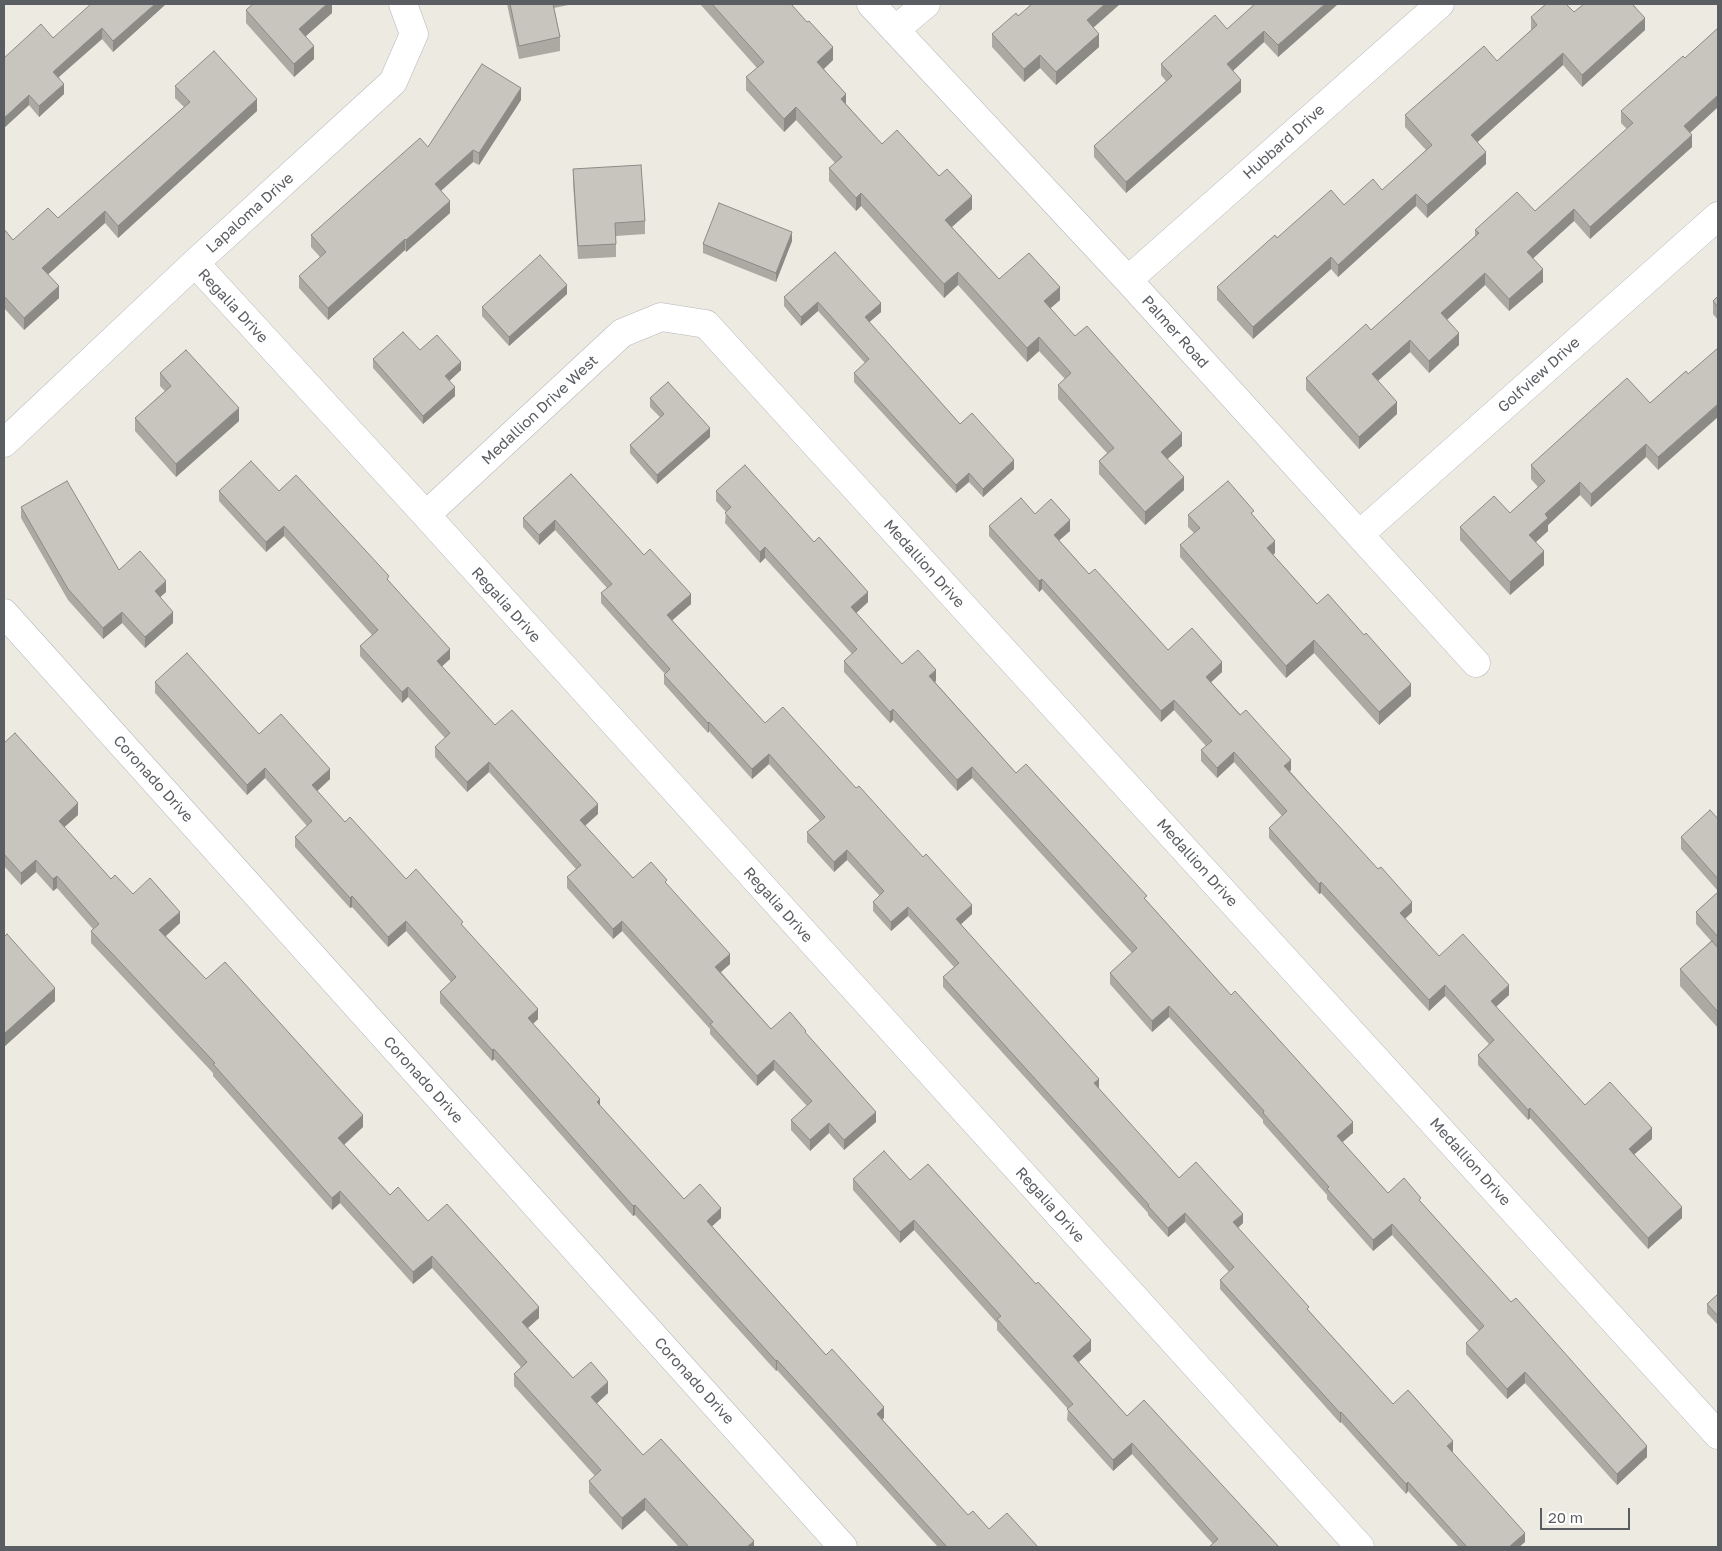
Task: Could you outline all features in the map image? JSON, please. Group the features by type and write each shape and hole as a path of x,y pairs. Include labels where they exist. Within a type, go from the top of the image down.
{"street":[{"name":"Lapaloma Drive","path":"4,442 393,82 414,34 403,4"},
{"name":"Palmer Road","path":"871,4 1128,280 1476,663"},
{"path":"895,30 926,4"},
{"name":"Hubbard Drive","path":"1128,280 1440,4"},
{"name":"Golfview Drive","path":"1360,534 1718,216"},
{"name":"Regalia Drive","path":"195,264 426,516 1360,1547"},
{"name":"Medallion Drive West","path":"426,516 622,333 662,317"},
{"name":"Medallion Drive","path":"662,317 706,324 1718,1436"},
{"name":"Coronado Drive","path":"4,613 843,1547"}],"building":[{"path":"91,4 155,4 113,41 102,28 53,72 64,84 39,106 29,95 4,118 4,58 41,24 53,38"},
{"path":"253,4 327,4 299,29 314,46 294,64 246,10"},
{"path":"510,4 553,4 560,37 519,46"},
{"path":"712,4 791,4 807,22 809,21 833,47 817,62 846,94 841,99 882,144 897,130 939,176 947,169 972,196 945,220 999,279 1029,253 1060,287 1044,301 1075,336 1087,326 1182,433 1161,452 1184,477 1145,512 1099,461 1114,448 1058,385 1071,373 1039,337 1027,348 958,272 944,284 861,193 856,198 829,168 842,157 796,107 784,119 746,77 764,62"},
{"path":"1032,4 1105,4 1087,20 1099,34 1056,72 1040,55 1024,69 992,34 1016,13 1018,16"},
{"path":"1255,4 1325,4 1278,45 1264,31 1227,64 1241,80 1126,182 1094,146 1172,76 1161,64 1215,15 1227,29"},
{"path":"1546,4 1566,4 1574,12 1584,4 1632,4 1645,18 1582,75 1563,53 1471,135 1486,152 1427,205 1416,194 1338,265 1331,257 1253,327 1217,287 1275,235 1277,238 1331,190 1344,205 1373,179 1382,190 1432,145 1405,115 1484,46 1497,61 1537,25 1531,17"},
{"path":"1718,28 1718,95 1684,126 1692,135 1590,227 1574,209 1527,252 1543,269 1509,299 1485,273 1441,313 1459,333 1429,361 1410,340 1372,374 1397,402 1359,437 1306,378 1366,324 1371,330 1479,233 1475,230 1517,192 1535,211 1633,123 1621,111"},
{"path":"214,51 257,99 118,226 105,211 42,268 59,286 24,318 4,296 4,229 13,240 48,208 58,218 190,102 175,86"},
{"path":"482,64 521,88 479,153 473,150 435,184 450,201 328,308 299,276 326,252 311,235 420,138 428,147"},
{"path":"641,165 645,221 615,223 616,244 578,246 573,169"},
{"path":"719,203 792,232 776,273 703,244"},
{"path":"835,252 881,303 865,317 960,424 972,413 1014,460 983,489 969,473 956,485 854,373 869,359 818,302 801,317 784,297"},
{"path":"540,255 567,285 509,337 482,307"},
{"path":"1718,296 1718,307 1713,301"},
{"path":"403,332 420,350 437,335 461,362 445,376 455,387 423,416 373,359"},
{"path":"1718,348 1718,404 1658,457 1646,444 1591,494 1580,482 1545,514 1548,518 1529,535 1544,551 1510,582 1460,527 1494,496 1510,513 1545,481 1531,465 1627,378 1650,403 1686,371 1688,374"},
{"path":"186,350 239,408 176,464 135,418 171,386 160,373"},
{"path":"668,382 710,428 657,475 630,445 664,414 650,398"},
{"path":"251,461 279,491 296,475 389,576 387,579 450,649 437,661 495,725 512,710 598,804 580,820 633,878 651,862 667,880 665,882 730,954 715,967 771,1029 790,1012 805,1032 876,1112 844,1140 829,1123 810,1140 791,1120 812,1101 774,1060 757,1076 710,1024 713,1022 622,921 613,929 567,877 581,865 489,762 467,782 435,747 450,733 408,687 402,692 360,646 378,630 284,526 266,542 219,491"},
{"path":"745,465 814,542 819,537 868,592 851,607 902,664 918,650 936,670 929,676 1016,773 1026,764 1147,896 1144,898 1231,995 1235,991 1353,1122 1337,1136 1388,1193 1404,1178 1421,1198 1419,1200 1511,1302 1516,1298 1647,1446 1617,1474 1525,1372 1507,1389 1466,1343 1484,1326 1392,1224 1373,1240 1327,1189 1329,1187 1263,1113 1264,1111 1169,1006 1152,1021 1110,973 1137,948 972,767 957,780 893,709 890,712 844,661 857,649 765,547 760,552 725,513 731,507 716,491"},
{"path":"571,474 644,555 650,549 691,594 667,615 765,723 783,707 856,788 859,786 923,857 926,854 972,905 956,919 1099,1079 1094,1083 1179,1178 1196,1162 1243,1214 1233,1222 1309,1307 1307,1309 1393,1404 1408,1390 1453,1441 1447,1446 1525,1533 1509,1547 1467,1547 1408,1482 1406,1484 1340,1413 1220,1280 1234,1267 1185,1213 1168,1228 943,977 959,963 908,907 891,922 873,902 884,891 847,850 834,862 807,832 825,817 769,754 752,769 664,675 670,669 601,593 612,584 555,520 539,535 523,518"},
{"path":"67,481 119,570 140,551 166,581 155,591 173,612 145,637 122,612 103,628 68,589 21,507"},
{"path":"1228,481 1254,511 1251,513 1275,541 1267,548 1317,604 1328,594 1411,684 1379,712 1314,640 1286,666 1180,545 1200,528 1188,515"},
{"path":"1021,498 1035,514 1051,499 1070,520 1054,535 1089,574 1095,569 1168,650 1192,628 1222,662 1206,677 1240,715 1246,710 1291,760 1284,766 1378,869 1381,867 1412,902 1400,913 1439,956 1463,934 1509,985 1491,1001 1585,1105 1610,1082 1652,1128 1629,1149 1682,1207 1648,1238 1530,1108 1528,1110 1478,1055 1494,1040 1445,985 1429,1000 1321,882 1319,884 1269,828 1287,811 1234,752 1217,768 1201,750 1212,741 1174,700 1161,711 1042,579 1039,581 989,526"},
{"path":"187,653 259,734 281,714 330,769 312,785 345,822 350,817 406,879 416,869 463,922 461,924 538,1009 528,1018 600,1099 597,1102 684,1199 700,1184 721,1208 707,1221 826,1355 832,1349 884,1407 877,1414 968,1515 973,1511 989,1529 1007,1513 1038,1547 947,1547 635,1205 633,1206 494,1049 492,1050 440,992 456,977 406,921 388,937 352,896 350,898 295,837 312,821 265,768 247,785 155,682"},
{"path":"15,733 78,803 59,821 111,879 115,875 133,894 150,878 180,912 159,930 206,979 225,962 363,1115 338,1138 390,1195 398,1187 428,1221 447,1204 539,1307 522,1322 573,1378 591,1362 608,1382 591,1397 643,1455 661,1439 754,1541 747,1547 689,1547 645,1498 622,1518 589,1481 601,1470 514,1374 527,1362 432,1256 413,1272 340,1191 332,1198 213,1064 215,1063 91,931 99,924 57,876 53,879 36,860 21,873 4,854 4,743"},
{"path":"1710,810 1718,819 1718,879 1681,837"},
{"path":"1718,892 1718,937 1696,912"},
{"path":"7,934 55,988 5,1033 4,937"},
{"path":"1712,941 1718,948 1718,1012 1680,969"},
{"path":"884,1151 910,1180 928,1164 1036,1284 1038,1282 1091,1340 1073,1356 1127,1416 1144,1400 1279,1547 1209,1547 1218,1539 1132,1443 1113,1460 1067,1409 1073,1404 997,1319 1001,1316 914,1220 900,1232 853,1179"},
{"path":"1718,1294 1718,1316 1707,1304"}]}
